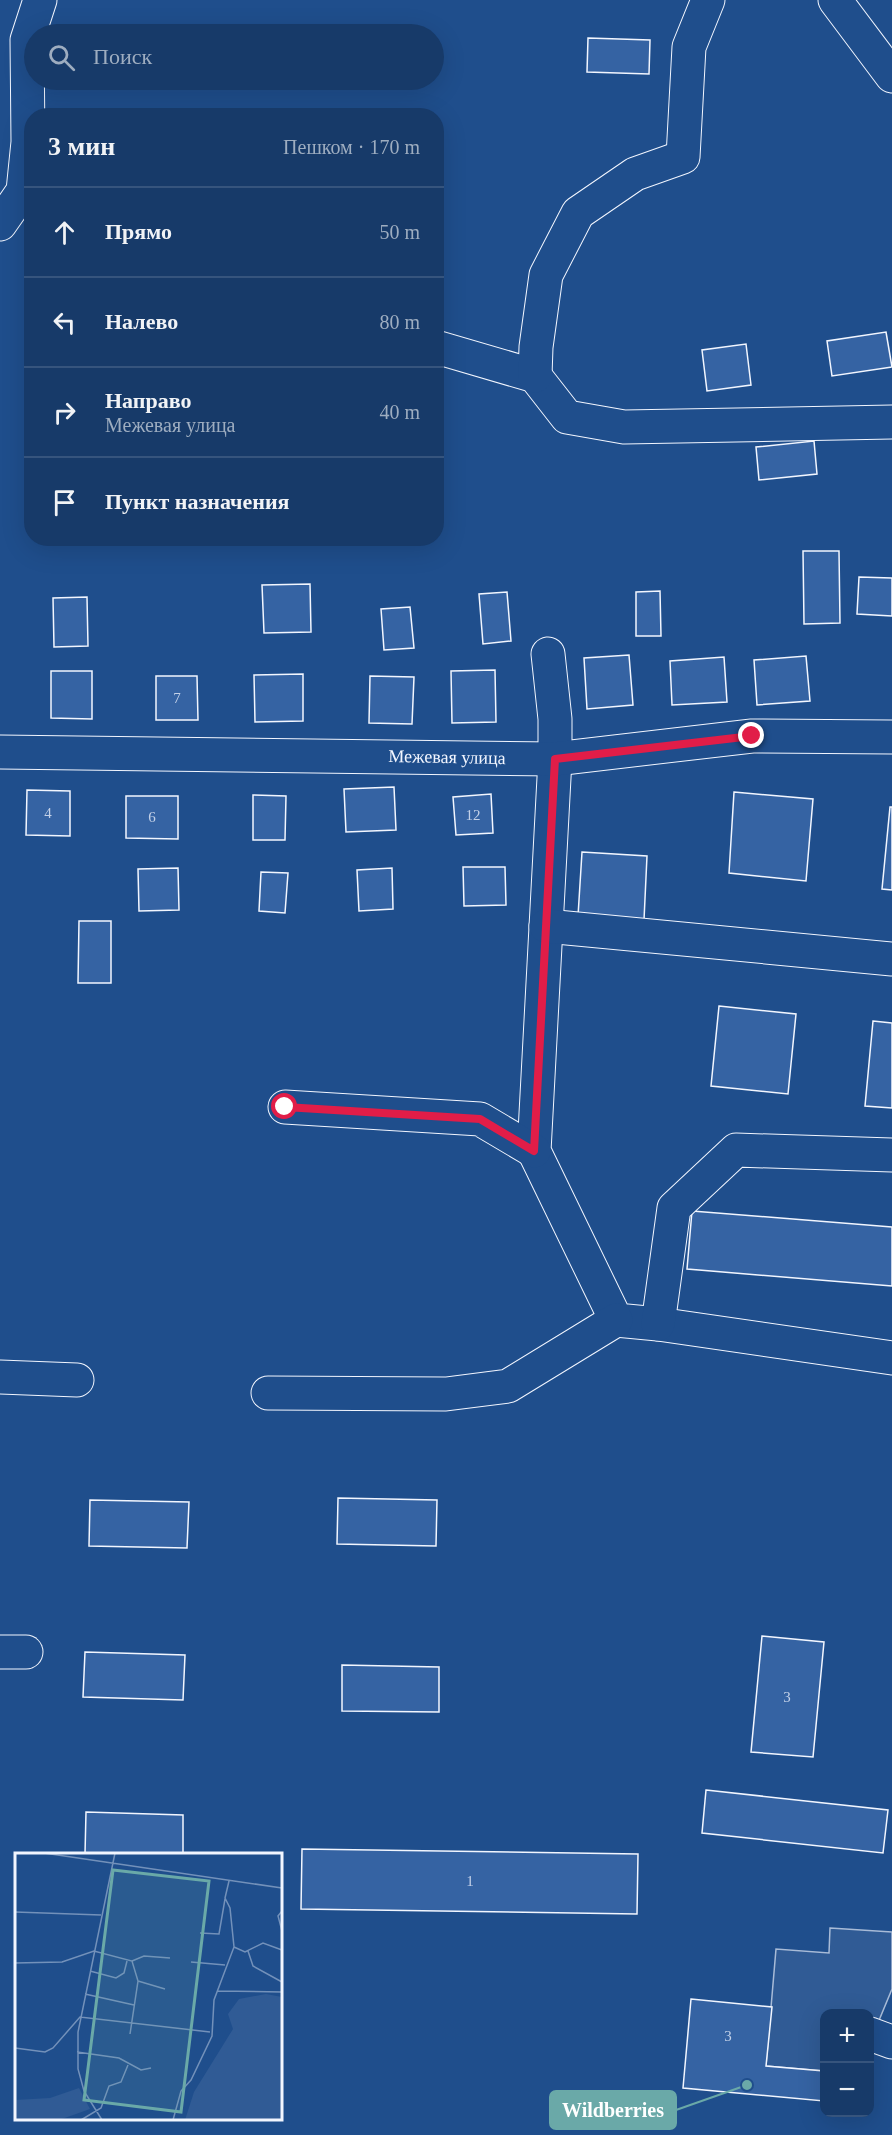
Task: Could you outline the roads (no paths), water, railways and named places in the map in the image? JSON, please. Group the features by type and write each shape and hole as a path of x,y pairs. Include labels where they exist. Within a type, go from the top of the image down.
{"street":[{"path":"32,24 40,0"},
{"path":"535,376 536,347 546,274 578,213 635,174 683,157 688,47 708,0"},
{"path":"835,0 892,76"},
{"path":"27,90 28,108"},
{"path":"0,224 23,191 24,181"},
{"path":"444,349 535,376 567,417 624,427 892,422"},
{"path":"548,654 555,719 555,759 534,1151 616,1320"},
{"name":"Межевая улица","path":"0,752 555,759 752,736 892,737"},
{"path":"546,926 892,959"},
{"path":"285,1107 480,1119 534,1151"},
{"path":"658,1324 674,1208 736,1150 892,1155"},
{"path":"268,1393 446,1394 508,1386 616,1320 892,1358"},
{"path":"0,1377 77,1380"},
{"path":"874,2035 892,2042"}],"place":[{"name":"Wildberries","path":"747,2085"}]}
